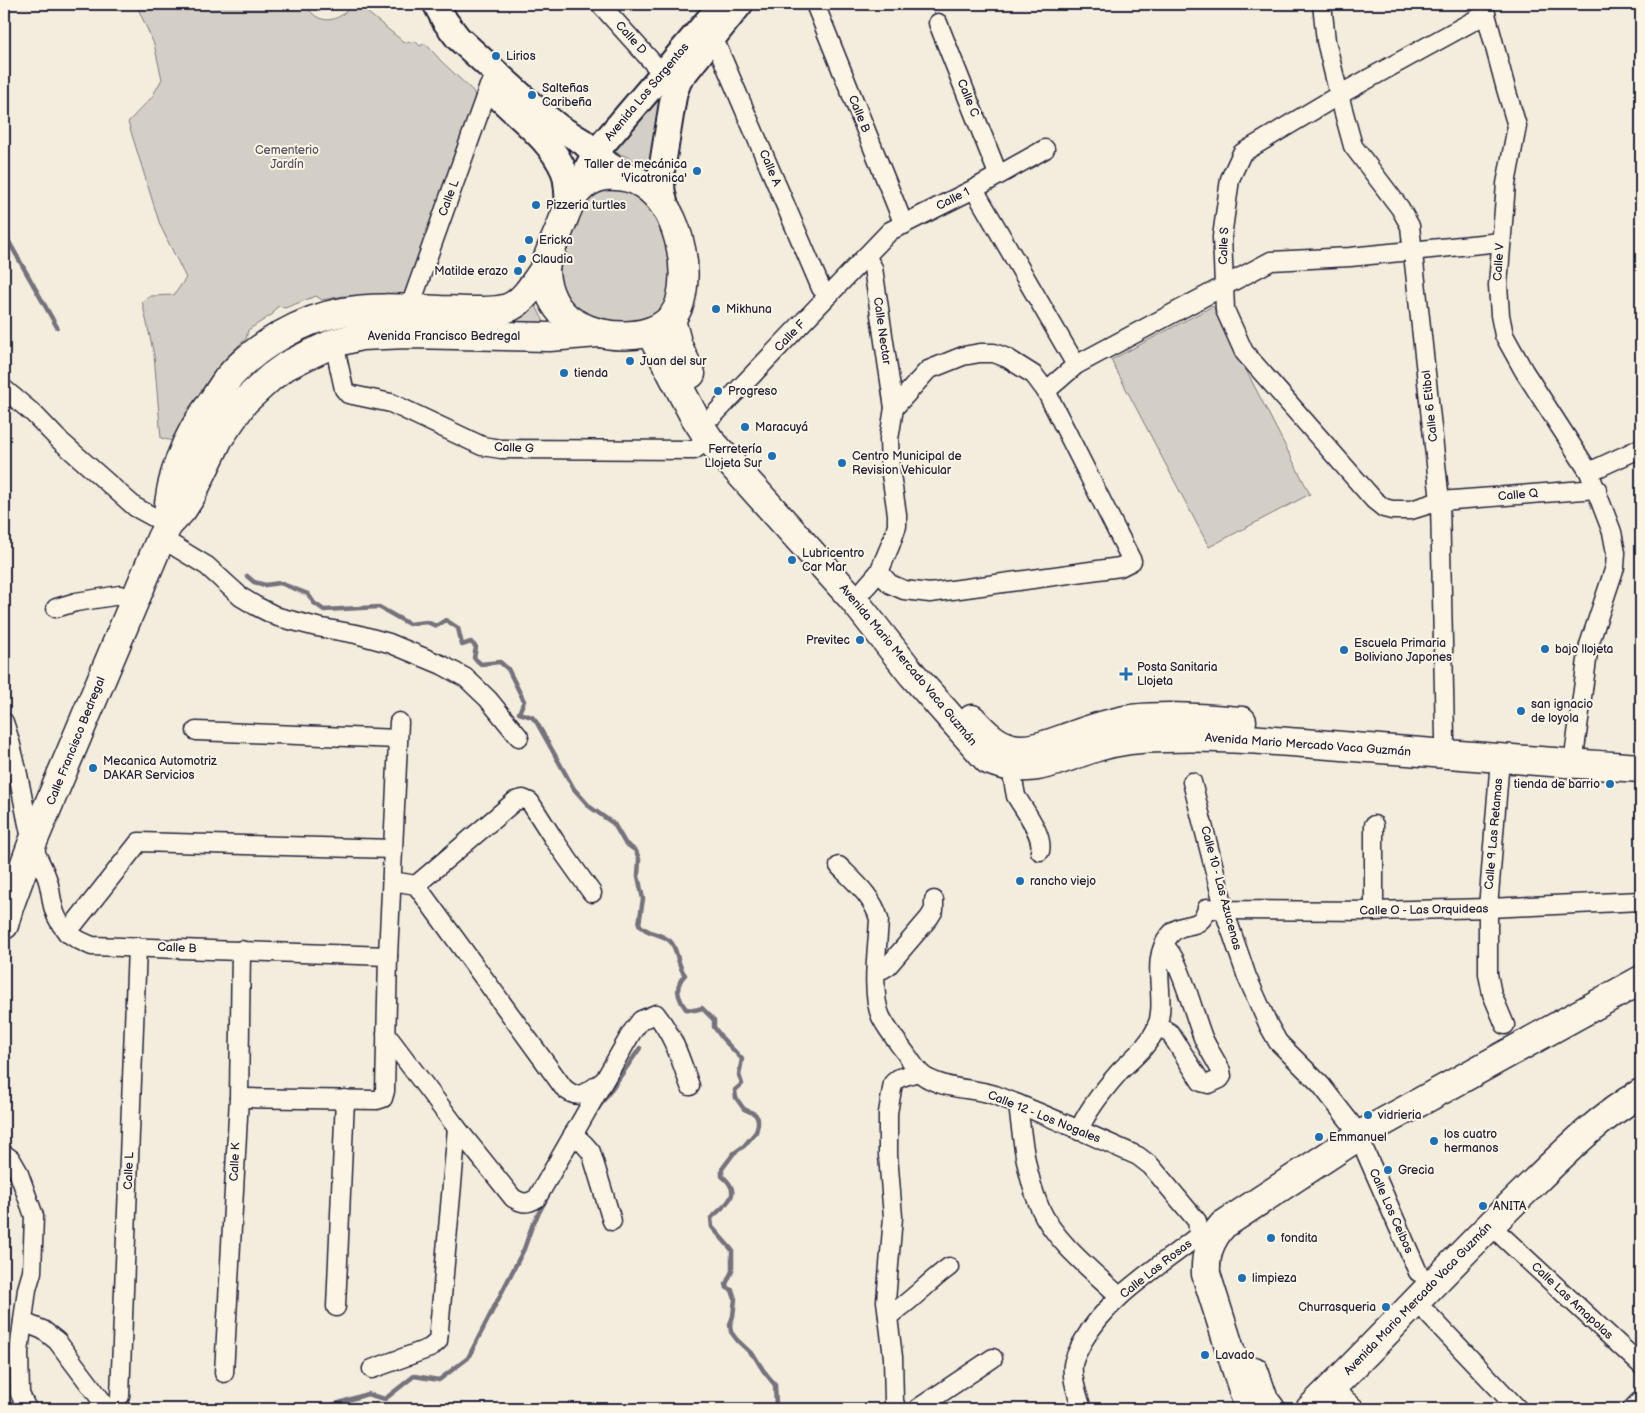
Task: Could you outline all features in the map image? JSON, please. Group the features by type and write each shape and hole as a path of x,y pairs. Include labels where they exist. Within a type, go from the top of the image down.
{"main road":[{"path":"418,4 428,25 437,36 494,81 583,142 607,164 645,186 666,209 680,242 683,265 680,301 676,313 660,326 628,335 598,333 578,325 560,311 548,288 545,268 574,196 593,179 604,176 631,179"},
{"path":"436,4 445,21 494,81 508,107 555,154 564,172 568,188 574,196"},
{"name":"Avenida Los Sargentos","path":"574,196 595,153 722,4"},
{"name":"Avenida Los Sargentos","path":"666,209 661,174 674,93 679,80 740,4"},
{"name":"Avenida Francisco Bedregal","path":"160,540 171,483 193,432 205,410 229,377 253,353 300,326 342,312 370,309 506,309 522,299 545,268"},
{"name":"Avenida Mario Mercado Vaca Guzmán","path":"660,326 678,346 712,427 865,586 925,665 986,734 998,743 1012,748 1076,744"},
{"name":"Avenida Francisco Bedregal","path":"160,540 191,496 219,438 244,402 286,366 334,343 361,336 407,334 549,337 598,333"},
{"name":"Calle Francisco Bedregal","path":"4,925 32,844 160,540"},
{"name":"Avenida Mario Mercado Vaca Guzmán","path":"865,586 912,674 988,760 1014,768 1028,768 1055,762 1076,744 1104,725 1129,720 1177,717 1240,730 1501,752 1574,756 1641,754"},
{"name":"Avenida Mario Mercado Vaca Guzmán","path":"1574,756 1641,768"},
{"path":"1249,1409 1206,1274 1205,1261 1207,1251 1213,1242 1235,1239 1363,1143 1641,980"},
{"path":"1363,1143 1641,1000"},
{"name":"Avenida Mario Mercado Vaca Guzmán","path":"1346,1406 1428,1314 1564,1153 1598,1123 1640,1101"},
{"name":"Avenida Mario Mercado Vaca Guzmán","path":"1310,1409 1497,1231"},
{"path":"1213,1242 1224,1259 1224,1269 1258,1384 1264,1400 1271,1409"}],"street":[{"name":"Calle D","path":"600,4 662,73"},
{"name":"Calle B","path":"815,4 904,225"},
{"name":"Calle 6 Etibol","path":"1322,4 1326,41 1353,146 1404,214 1410,226 1440,501 1445,746"},
{"name":"Calle S","path":"1440,501 1411,510 1384,508 1374,500 1244,352 1225,310 1222,237 1230,179 1242,153 1484,9"},
{"name":"Calle V","path":"1484,9 1517,126 1506,184 1498,285 1500,316 1504,335 1524,371 1589,472 1612,532 1616,553 1615,567 1589,645 1574,756"},
{"name":"Calle C","path":"938,23 998,174"},
{"name":"Calle A","path":"712,40 718,48 822,288 828,295"},
{"name":"Calle L","path":"413,309 413,298 494,81"},
{"name":"Calle 1","path":"866,256 890,231 974,189 1046,149"},
{"path":"974,189 1076,365"},
{"path":"1046,391 1076,365 1272,261 1501,242"},
{"name":"Calle F","path":"712,427 828,295 866,256"},
{"name":"Calle Nectar","path":"866,256 873,268 894,408"},
{"name":"Calle G","path":"334,343 344,389 348,394 391,403 482,446 501,449 694,450 712,427"},
{"path":"994,353 1007,358 1034,375 1046,391 1132,561 1120,567 930,592 904,590 890,584 865,586 890,546 896,526 897,514 890,468 889,439 894,408 928,370 963,356 994,353"},
{"path":"4,389 34,414 57,438 135,507 160,540 207,566 241,596 278,617 317,628 356,634 388,643 442,665 466,678 519,736"},
{"path":"1589,472 1641,448"},
{"name":"Calle Q","path":"1440,501 1597,489"},
{"path":"56,608 76,602 120,595 134,600"},
{"name":"Calle B","path":"4,722 12,746 32,844 48,883 53,909 67,932 78,940 92,946 388,956"},
{"path":"196,731 399,730 388,956 385,1091 383,1098 377,1100 238,1098"},
{"name":"Calle 9 Las Retamas","path":"1501,752 1488,908 1488,974 1492,994 1506,1025"},
{"path":"1014,768 1016,796 1039,836 1040,851"},
{"name":"Calle 10 - Las Azucenas","path":"1192,782 1227,919 1247,977 1268,1026 1278,1042 1321,1085 1363,1143"},
{"path":"416,885 515,801 523,799 530,802 592,893"},
{"path":"1374,826 1374,911"},
{"path":"67,932 138,842 393,849"},
{"name":"Calle 12 - Los Nogales","path":"839,866 873,902 878,919 876,995 880,1015 918,1072 938,1083 954,1088 986,1092 1018,1104 1138,1156 1151,1166 1213,1242"},
{"path":"392,881 416,885 563,1087 574,1095 582,1095 606,1079"},
{"path":"876,970 888,966 929,918 934,910 934,900"},
{"name":"Calle O - Las Orquideas","path":"1164,946 1170,935 1180,927 1202,921 1207,908 1225,910 1374,911 1641,901"},
{"path":"1079,1130 1082,1121 1096,1102 1150,1039 1157,1025 1160,1018 1160,960 1164,946 1170,951 1176,964 1204,1040 1221,1071 1222,1076 1220,1079 1209,1084 1202,1082 1170,1033 1157,1025"},
{"name":"Calle L","path":"120,1396 137,947"},
{"name":"Calle K","path":"224,1373 238,1098 241,950"},
{"path":"386,1034 457,1128 513,1198 521,1203 530,1202 537,1198 632,1032 641,1020 656,1014 675,1042 690,1086"},
{"path":"897,1409 894,1402 893,1357 886,1301 893,1217 888,1155 888,1113 893,1083 899,1078 918,1072"},
{"path":"336,1307 345,1099"},
{"path":"1018,1104 1027,1168 1041,1209 1069,1249 1119,1296"},
{"path":"372,1369 430,1348 438,1341 457,1128"},
{"path":"573,1134 590,1152 612,1222"},
{"name":"Calle Los Ceibos","path":"1363,1143 1418,1272"},
{"path":"4,1154 11,1159 18,1172 34,1216 32,1272 19,1352 20,1394 27,1409"},
{"name":"Calle Las Amapolas","path":"1497,1231 1641,1365"},
{"name":"Calle Las Rosas","path":"1082,1409 1074,1383 1073,1365 1093,1326 1119,1296 1213,1242"},
{"path":"888,1316 949,1267"},
{"path":"1428,1314 1518,1409"},
{"path":"23,1322 43,1330 56,1341 108,1409"},
{"path":"916,1409 993,1358"},
{"path":"1632,1409 1641,1400"}],"green space":[{"name":"Cementerio Jardín","path":"136,4 306,4 316,16 328,20 341,16 351,4 357,4 405,43 415,41 420,46 425,43 473,91 476,98 403,297 343,296 322,300 316,296 285,308 279,306 273,314 248,330 246,339 234,349 214,373 196,399 173,441 161,438 154,355 142,301 151,296 174,295 186,278 160,225 128,122 152,97 162,79 154,44"},
{"path":"661,90 664,92 649,169 613,151 613,149"},
{"path":"611,187 632,192 642,198 651,208 667,238 671,255 670,286 664,305 659,311 646,318 627,321 599,320 587,318 571,310 556,270 586,197"},
{"path":"535,304 546,326 503,330 510,319"},
{"path":"1213,306 1310,494 1209,547 1111,360"}],"waterway":[{"path":"4,233 57,327"},
{"path":"247,576 254,582 265,585 280,583 308,594 314,603 324,610 379,607 409,624 427,622 436,626 446,620 458,628 462,645 471,642 476,647 474,658 481,664 500,662 508,669 524,701 519,713 532,717 574,789 590,807 614,824 625,843 636,851 639,859 638,876 643,899 639,924 646,930 666,938 673,944 680,967 685,975 678,989 681,1000 686,1009 695,1010 702,1008 714,1020 714,1027 722,1038 742,1059 739,1075 742,1084 735,1090 736,1098 744,1109 755,1114 758,1119 756,1132 744,1146 734,1153 722,1169 722,1176 732,1188 732,1194 727,1203 711,1218 712,1227 732,1250 732,1271 726,1284 727,1288 732,1290 735,1299 730,1325 731,1332 755,1357 775,1385 778,1409"},
{"path":"597,1110 640,1048"},
{"path":"321,1409 367,1394 385,1399 414,1376 439,1380 468,1358 524,1249 532,1226 545,1201"}],"place":[{"name":"Lirios","path":"496,56"},
{"name":"Salteñas Caribeña","path":"532,95"},
{"name":"Taller de mecánica 'Vicatronica'","path":"697,171"},
{"name":"Pizzeria turtles","path":"536,205"},
{"name":"Ericka","path":"529,240"},
{"name":"Claudia","path":"522,259"},
{"name":"Matilde erazo","path":"518,271"},
{"name":"Mikhuna","path":"716,309"},
{"name":"Juan del sur","path":"630,361"},
{"name":"tienda","path":"564,373"},
{"name":"Progreso","path":"718,391"},
{"name":"Maracuyá","path":"745,427"},
{"name":"Ferretería Llojeta Sur","path":"772,456"},
{"name":"Centro Municipal de Revision Vehicular","path":"842,463"},
{"name":"Lubricentro Car Mar","path":"792,560"},
{"name":"Previtec","path":"860,640"},
{"name":"bajo llojeta","path":"1545,649"},
{"name":"Escuela Primaria Boliviano Japones","path":"1344,650"},
{"name":"Posta Sanitaria Llojeta","path":"1126,674"},
{"name":"san ignacio de loyola","path":"1521,711"},
{"name":"Mecanica Automotriz DAKAR Servicios","path":"93,768"},
{"name":"tienda de barrio","path":"1610,784"},
{"name":"rancho viejo","path":"1020,881"},
{"name":"vidrieria","path":"1368,1115"},
{"name":"Emmanuel","path":"1319,1137"},
{"name":"los cuatro hermanos","path":"1434,1141"},
{"name":"Grecia","path":"1388,1170"},
{"name":"ANITA","path":"1483,1206"},
{"name":"fondita","path":"1271,1238"},
{"name":"limpieza","path":"1242,1278"},
{"name":"Churrasqueria","path":"1386,1307"},
{"name":"Lavado","path":"1205,1355"}]}
